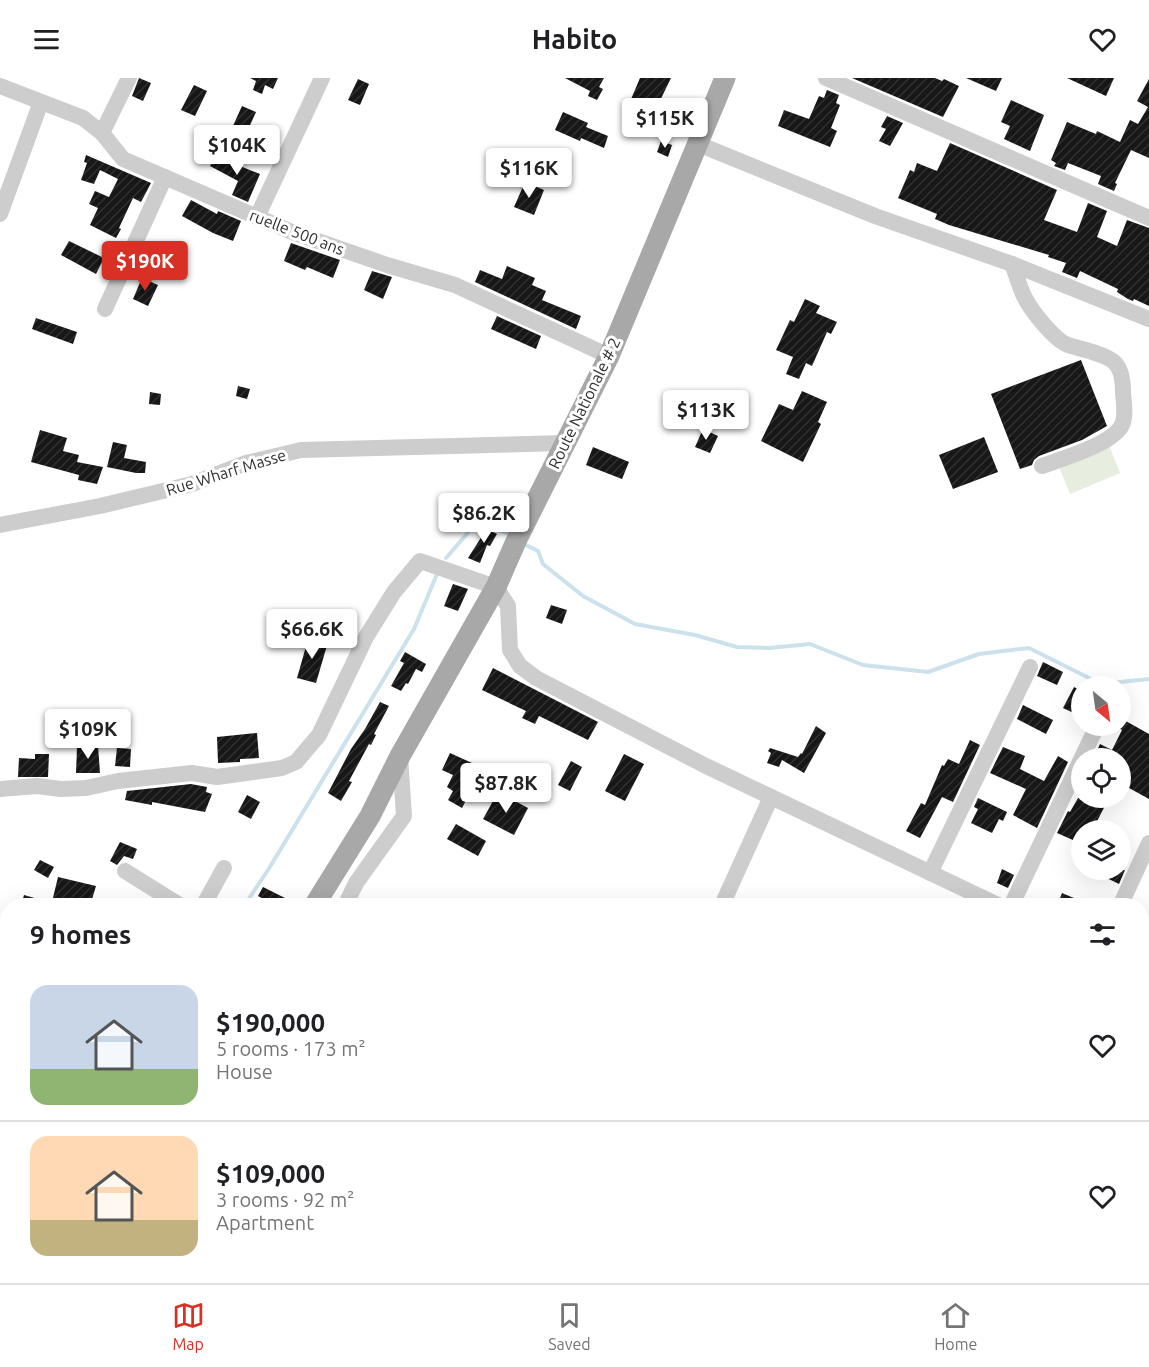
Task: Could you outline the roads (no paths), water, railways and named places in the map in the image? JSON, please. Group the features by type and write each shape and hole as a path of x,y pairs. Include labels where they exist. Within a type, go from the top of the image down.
{"main road":[{"name":"Route Nationale # 2","path":"319,898 370,816 400,756 496,587 517,539 609,356 725,78"}],"street":[{"path":"102,133 129,78"},
{"path":"257,217 322,78"},
{"path":"826,78 1149,218"},
{"name":"ruelle 500 ans","path":"0,86 83,118 102,133 123,159 292,232 387,265 455,285 609,356"},
{"path":"0,214 40,102"},
{"path":"698,144 875,216 1012,264 1149,319"},
{"path":"105,309 165,177"},
{"path":"1012,264 1024,296 1041,320 1064,344 1105,357 1115,363 1121,375 1123,388 1122,425 1112,436 1042,466"},
{"name":"Rue Wharf Masse","path":"0,525 100,506 192,484 246,463 301,450 564,443"},
{"path":"0,789 37,786 61,789 86,788 161,775 192,773 218,777 262,772 289,765 301,758 319,735 366,637 394,592 420,561 496,587 508,606 510,650 520,666 536,678 771,797 983,898"},
{"path":"930,873 1030,667"},
{"path":"1015,898 1092,736"},
{"path":"349,898 356,883 404,816 400,756"},
{"path":"725,898 771,797"},
{"path":"1124,898 1149,843"},
{"path":"207,898 224,868"},
{"path":"125,871 168,898"}],"waterway":[{"path":"446,558 478,521 506,533"},
{"path":"526,545 538,551 543,564 583,596 635,624 695,635 737,647 769,648 810,644 863,665 928,672 979,654 1029,648 1101,684 1149,679"},
{"path":"249,898 414,629 437,574"}]}
